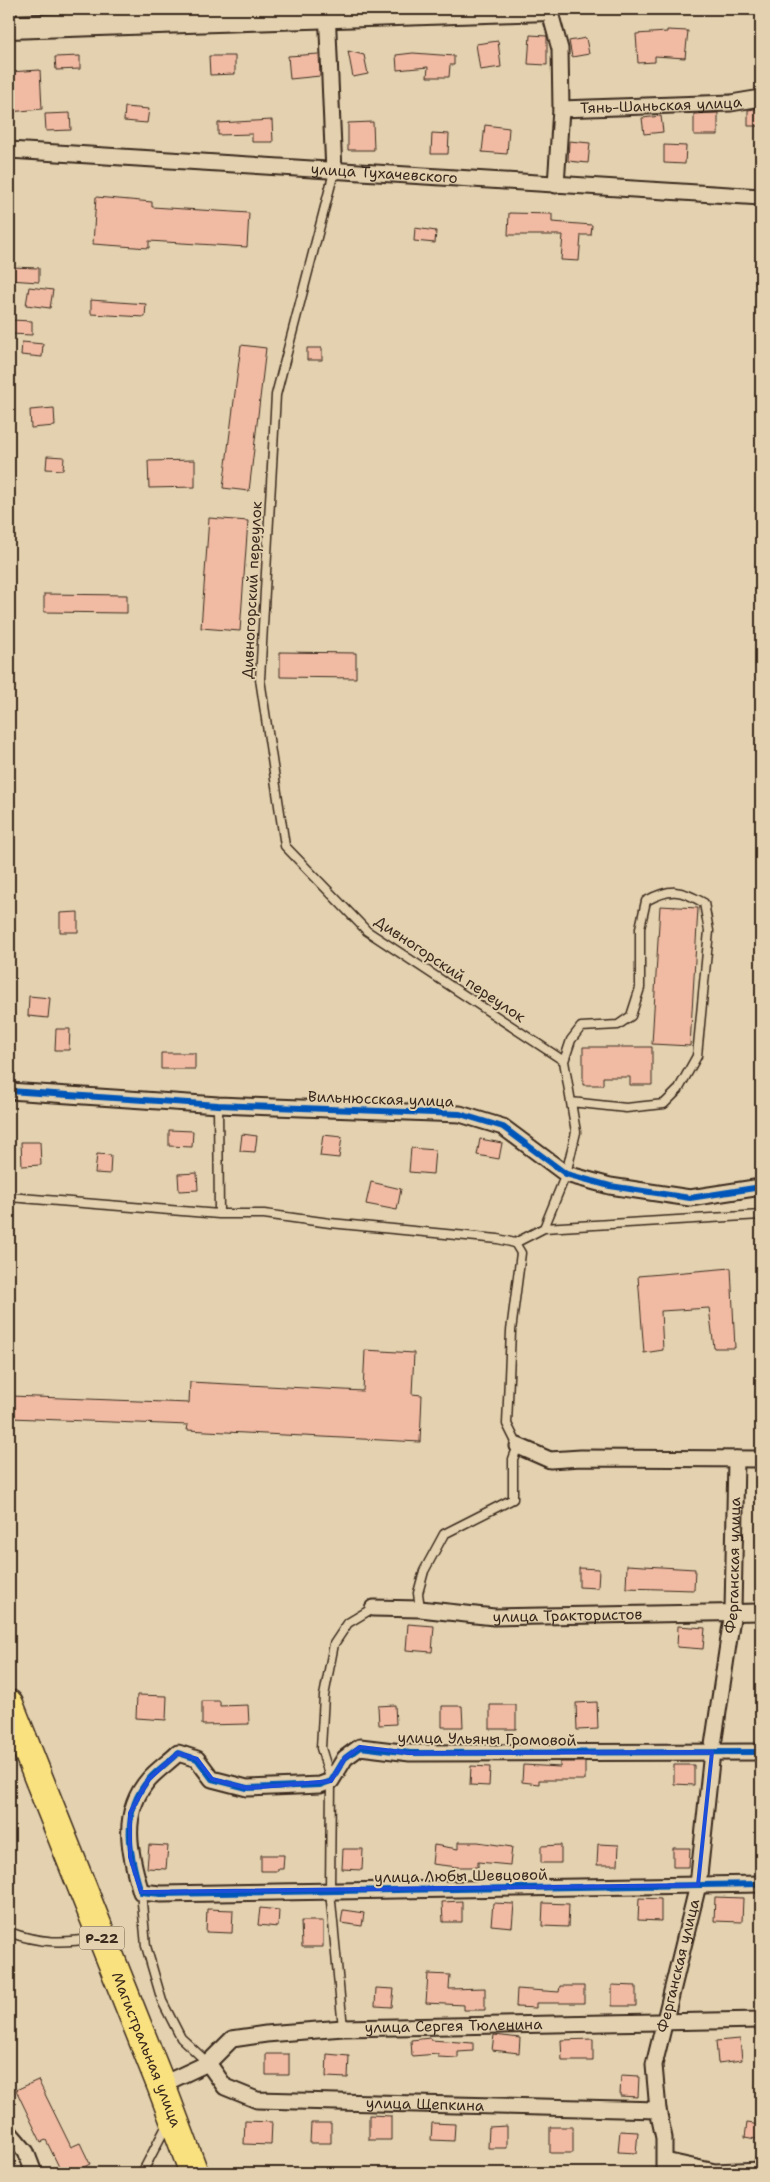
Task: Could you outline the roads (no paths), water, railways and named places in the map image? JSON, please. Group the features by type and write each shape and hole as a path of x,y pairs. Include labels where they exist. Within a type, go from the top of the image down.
{"highway":[{"name":"Магистральная улица","path":"9,1704 161,2085 194,2173"}],"street":[{"path":"9,26 327,12 549,9 560,49 561,109 556,185"},
{"path":"327,12 334,172"},
{"name":"Тянь-Шаньская улица","path":"561,109 731,103 761,98"},
{"name":"улица Тухачевского","path":"9,150 334,172 761,196"},
{"name":"Вильнюсская улица","path":"9,1091 218,1105 460,1114 502,1127 566,1174 610,1186 690,1198 761,1187"},
{"path":"518,1446 550,1460 581,1458 761,1460"},
{"name":"Ферганская улица","path":"665,2167 664,2138 658,2110 654,2066 698,1885 712,1752 733,1611 736,1459"},
{"name":"улица Трактористов","path":"374,1608 420,1609 494,1617 733,1611 761,1612"},
{"name":"улица Ульяны Громовой","path":"331,1781 345,1758 360,1747 410,1753 761,1752"},
{"path":"141,1892 130,1857 130,1813 149,1779 178,1753 197,1759 212,1779 246,1788 320,1785 331,1781"},
{"name":"улица Любы Шевцовой","path":"141,1892 161,1894 761,1884"},
{"name":"улица Сергея Тюленина","path":"161,2085 208,2063 232,2040 266,2034 343,2028 761,2020"},
{"name":"улица Щепкина","path":"208,2063 225,2087 257,2100 658,2110"},
{"path":"9,2132 26,2152 34,2173"},
{"path":"665,2167 715,2172 761,2170"}],"lane":[{"name":"Дивногорский переулок","path":"334,172 276,395 260,679 285,846 367,930 564,1061"},
{"path":"544,1228 566,1174 576,1132 564,1061 571,1040 581,1027 618,1025 631,1016 640,988 640,928 646,901 661,893 685,892 704,903 709,931 698,1056 678,1090 664,1104 626,1108 571,1102"},
{"path":"218,1105 219,1214"},
{"path":"9,1197 219,1214 264,1214 330,1223 498,1239 515,1244 521,1253 511,1331 506,1424 518,1446 513,1459 513,1499 444,1534 424,1572 418,1593 420,1609"},
{"path":"515,1244 544,1228 761,1215"},
{"path":"343,2028 330,1891 331,1781 321,1748 324,1696 334,1644 348,1623 374,1608"},
{"path":"141,1892 146,1946 162,2001 181,2038 208,2063"},
{"path":"9,1932 26,1939 66,1943 102,1937"},
{"path":"142,2173 172,2114"}]}
